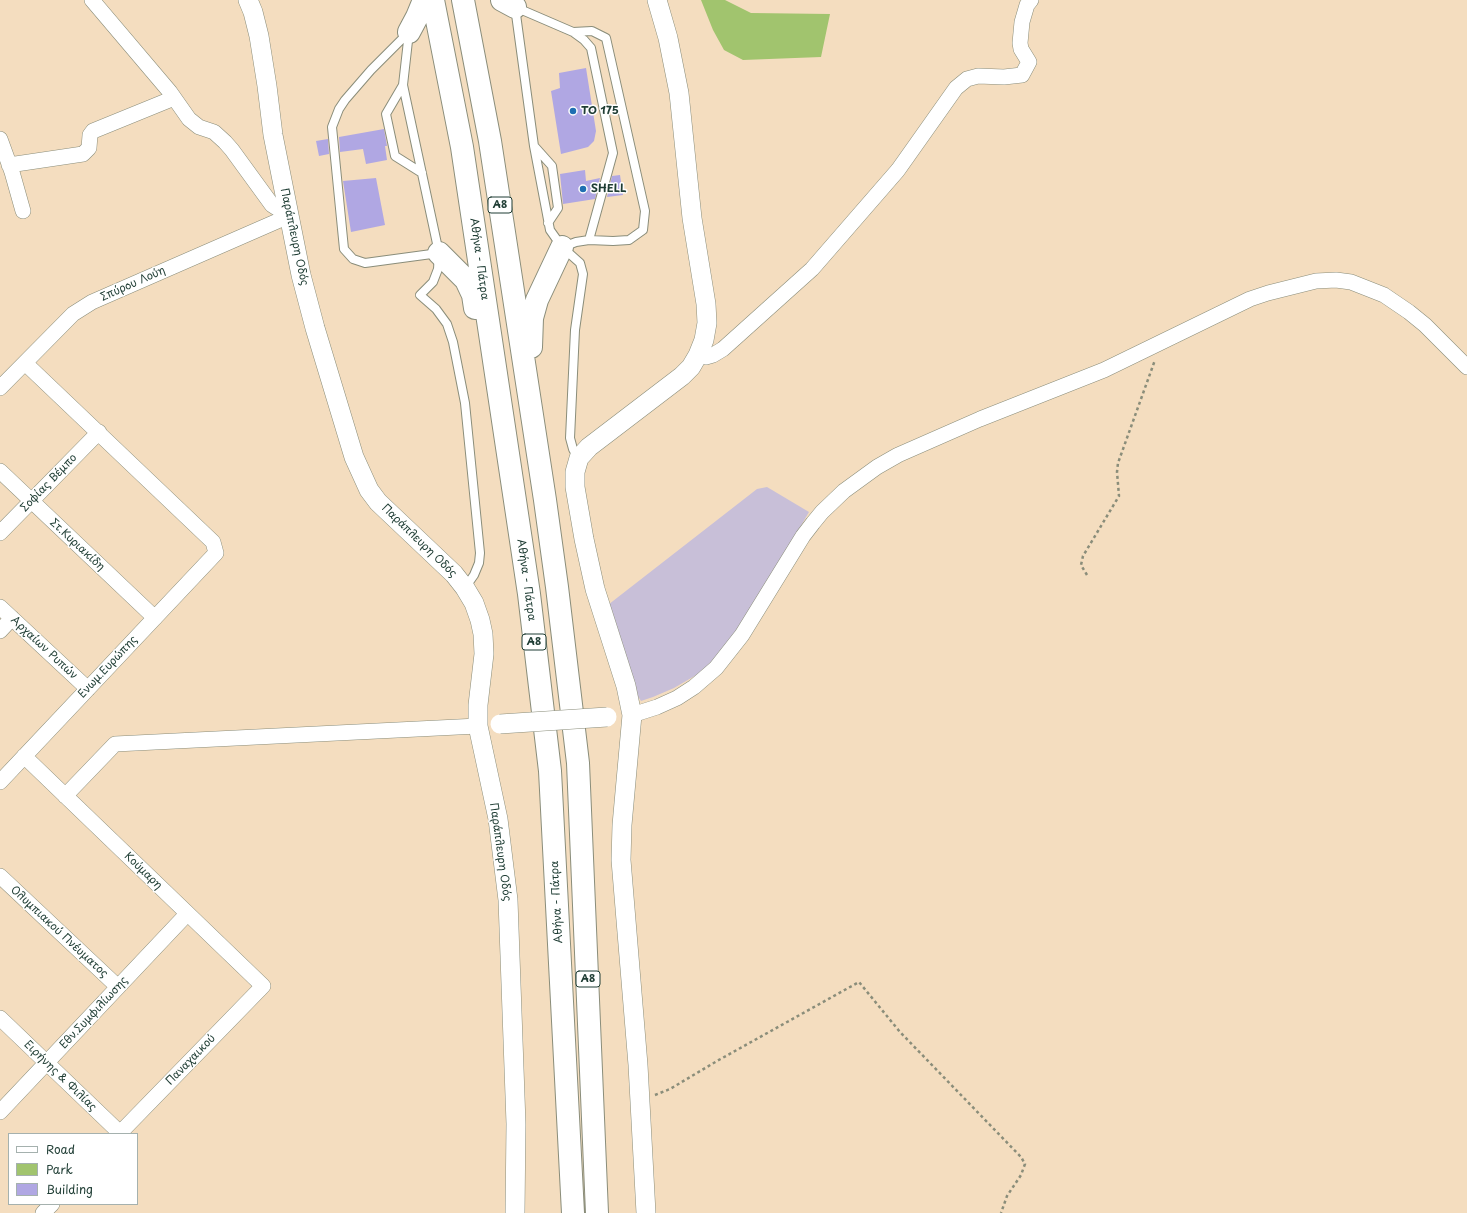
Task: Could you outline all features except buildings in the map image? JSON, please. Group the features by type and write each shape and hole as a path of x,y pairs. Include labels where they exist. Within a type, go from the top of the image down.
{"highway":[{"path":"409,32 418,17 424,0"},
{"name":"Αθήνα - Πάτρα","path":"433,0 462,147 529,594 550,771 573,1213"},
{"name":"Α8","path":"463,0 490,141 531,410 557,587 578,763 597,1213"},
{"path":"531,410 532,318 537,300 562,247"},
{"path":"439,253 466,280 473,295 480,336 502,413"}],"street":[{"path":"92,0 195,124 214,132 225,142 272,206 288,216"},
{"name":"Παράπλευρη Οδός","path":"248,0 253,12 259,36 273,135 301,276 315,328 360,474 378,502 454,574 474,603 480,620 483,634 484,654 478,705 478,726 498,819 508,900 516,1124 515,1213"},
{"path":"646,1213 640,1100 621,860 622,825 632,715 626,686 595,589 575,487 575,472 579,458 589,447 682,376 698,355 707,323 706,304 692,218 679,93 668,38 657,0"},
{"path":"698,355 706,357 723,350 812,269 898,170 956,88 967,79 978,76 1004,78 1022,74 1029,62 1021,49 1020,43 1022,22 1027,5 1031,0"},
{"path":"9,165 83,154 89,148 90,135 97,128 174,98"},
{"path":"0,139 23,211"},
{"name":"Σπύρου Λούη","path":"0,388 73,314 92,302 288,216"},
{"path":"65,796 115,744 478,726 632,715 657,707 677,698 694,687 716,668 742,635 813,523 830,503 862,477 887,461 933,439 1104,370 1250,299 1308,283 1336,280 1351,282 1366,287 1394,301 1425,325 1467,367"},
{"path":"25,363 99,432"},
{"name":"Σοφίας Βέμπο","path":"0,533 99,432"},
{"name":"Ενωμ.Ευρώπης","path":"0,782 216,553 214,542 99,432"},
{"name":"Στ.Κυριακίδη","path":"1,475 31,501 154,618"},
{"name":"Αρχαίων Ρυπών","path":"0,607 88,689"},
{"path":"0,631 12,618"},
{"name":"Κούμαρη","path":"24,756 263,986"},
{"name":"Ολυμπιακού Πνέυματος","path":"0,876 118,987"},
{"name":"Εθν.Συμφιλίωσης","path":"0,1112 187,914"},
{"name":"Παναχαικού","path":"121,1133 263,986"},
{"name":"Ειρήνης & Φιλίας","path":"1,1021 119,1133"},
{"path":"43,1213 51,1205"}],"lane":[{"path":"508,3 573,32 584,40 591,48 613,153 590,240"},
{"path":"508,3 548,223 550,230 562,247 580,263 582,274 575,330 570,438 573,449 579,458"},
{"path":"562,247 576,242 590,240 629,240 643,230 644,212 606,38 592,31 573,32"},
{"path":"409,32 402,84 439,253 438,269 432,282 420,295 436,309 447,324 457,361 465,403 480,553 474,575 465,588"},
{"path":"409,32 371,70 339,108 332,127 344,249 353,259 365,263 439,253"},
{"path":"402,84 386,114 395,156 422,173"},
{"path":"534,146 552,166 558,208 548,223"}],"path":[{"path":"1087,575 1081,565 1083,556 1119,496 1118,463 1161,343"},
{"path":"640,1100 670,1089 859,982 900,1032 1021,1157 1025,1164 1021,1175 1007,1196 1001,1213"}],"shaded area":[{"path":"767,487 809,512 740,630 715,659 698,674 674,688 641,701 632,687 604,608 757,489"}],"green space":[{"path":"701,0 725,0 751,13 830,14 821,57 743,60 724,50 713,30"}],"place":[{"name":"TO 175","path":"573,111"},
{"name":"SHELL","path":"583,189"}]}
